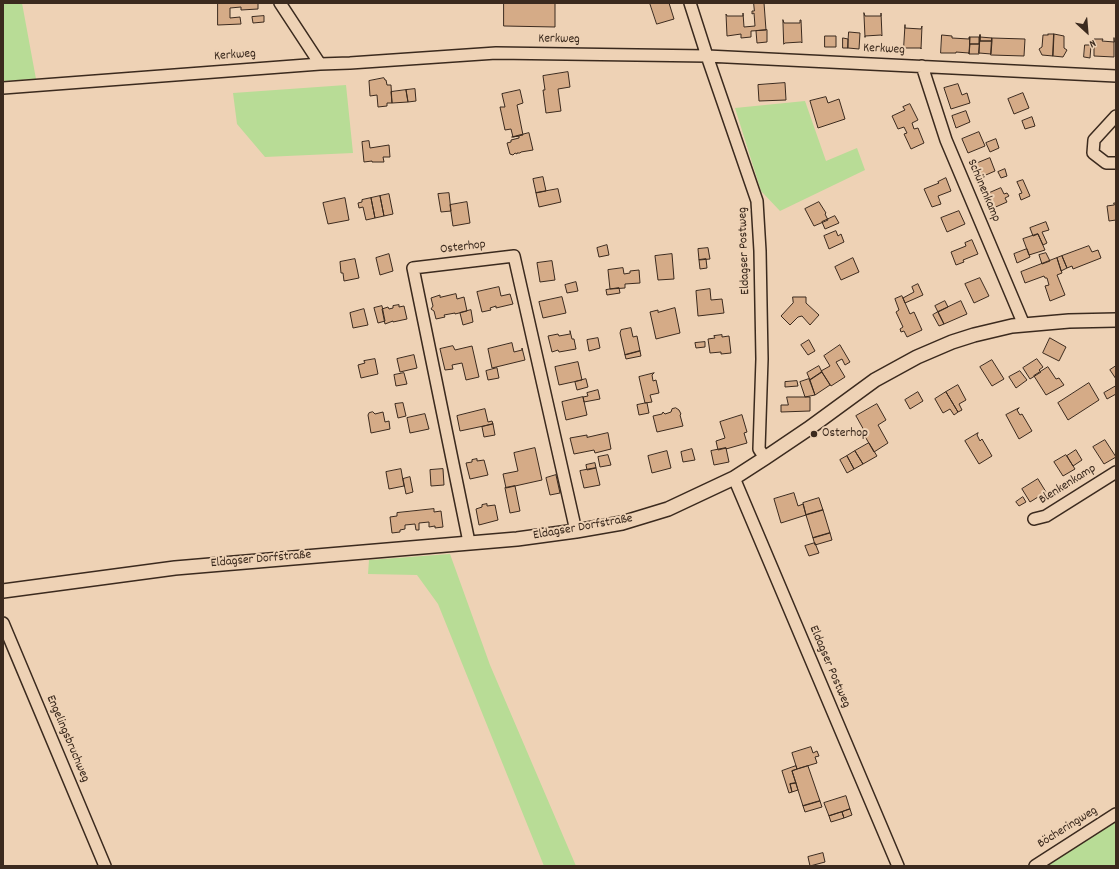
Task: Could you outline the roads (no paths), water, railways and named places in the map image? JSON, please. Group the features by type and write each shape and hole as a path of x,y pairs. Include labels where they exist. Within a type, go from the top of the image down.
{"street":[{"path":"280,3 320,64"},
{"name":"Eldagser Postweg","path":"690,3 757,201 760,251 762,359 759,449 765,458"},
{"name":"Kerkweg","path":"3,88 320,64 496,53 707,56 1116,76"},
{"name":"Schünenkamp","path":"922,66 946,140 1024,325"},
{"path":"1116,116 1094,140 1093,153 1106,163 1116,163"},
{"name":"Osterhop","path":"469,542 413,268 514,256 576,531"},
{"name":"Eldagser Dorfstraße","path":"3,591 175,568 517,539 622,523 668,510 734,478 765,458 875,380 918,357 960,339 1001,328 1024,325 1069,321 1116,320"},
{"name":"Blenkenkamp","path":"1034,519 1046,516 1116,472"},
{"name":"Eldagser Postweg","path":"734,478 898,866"},
{"name":"Engelingsbruchweg","path":"3,623 105,866"},
{"name":"Böcheringweg","path":"1035,866 1116,814"}],"place":[{"name":"Osterhop","path":"814,434"}]}
